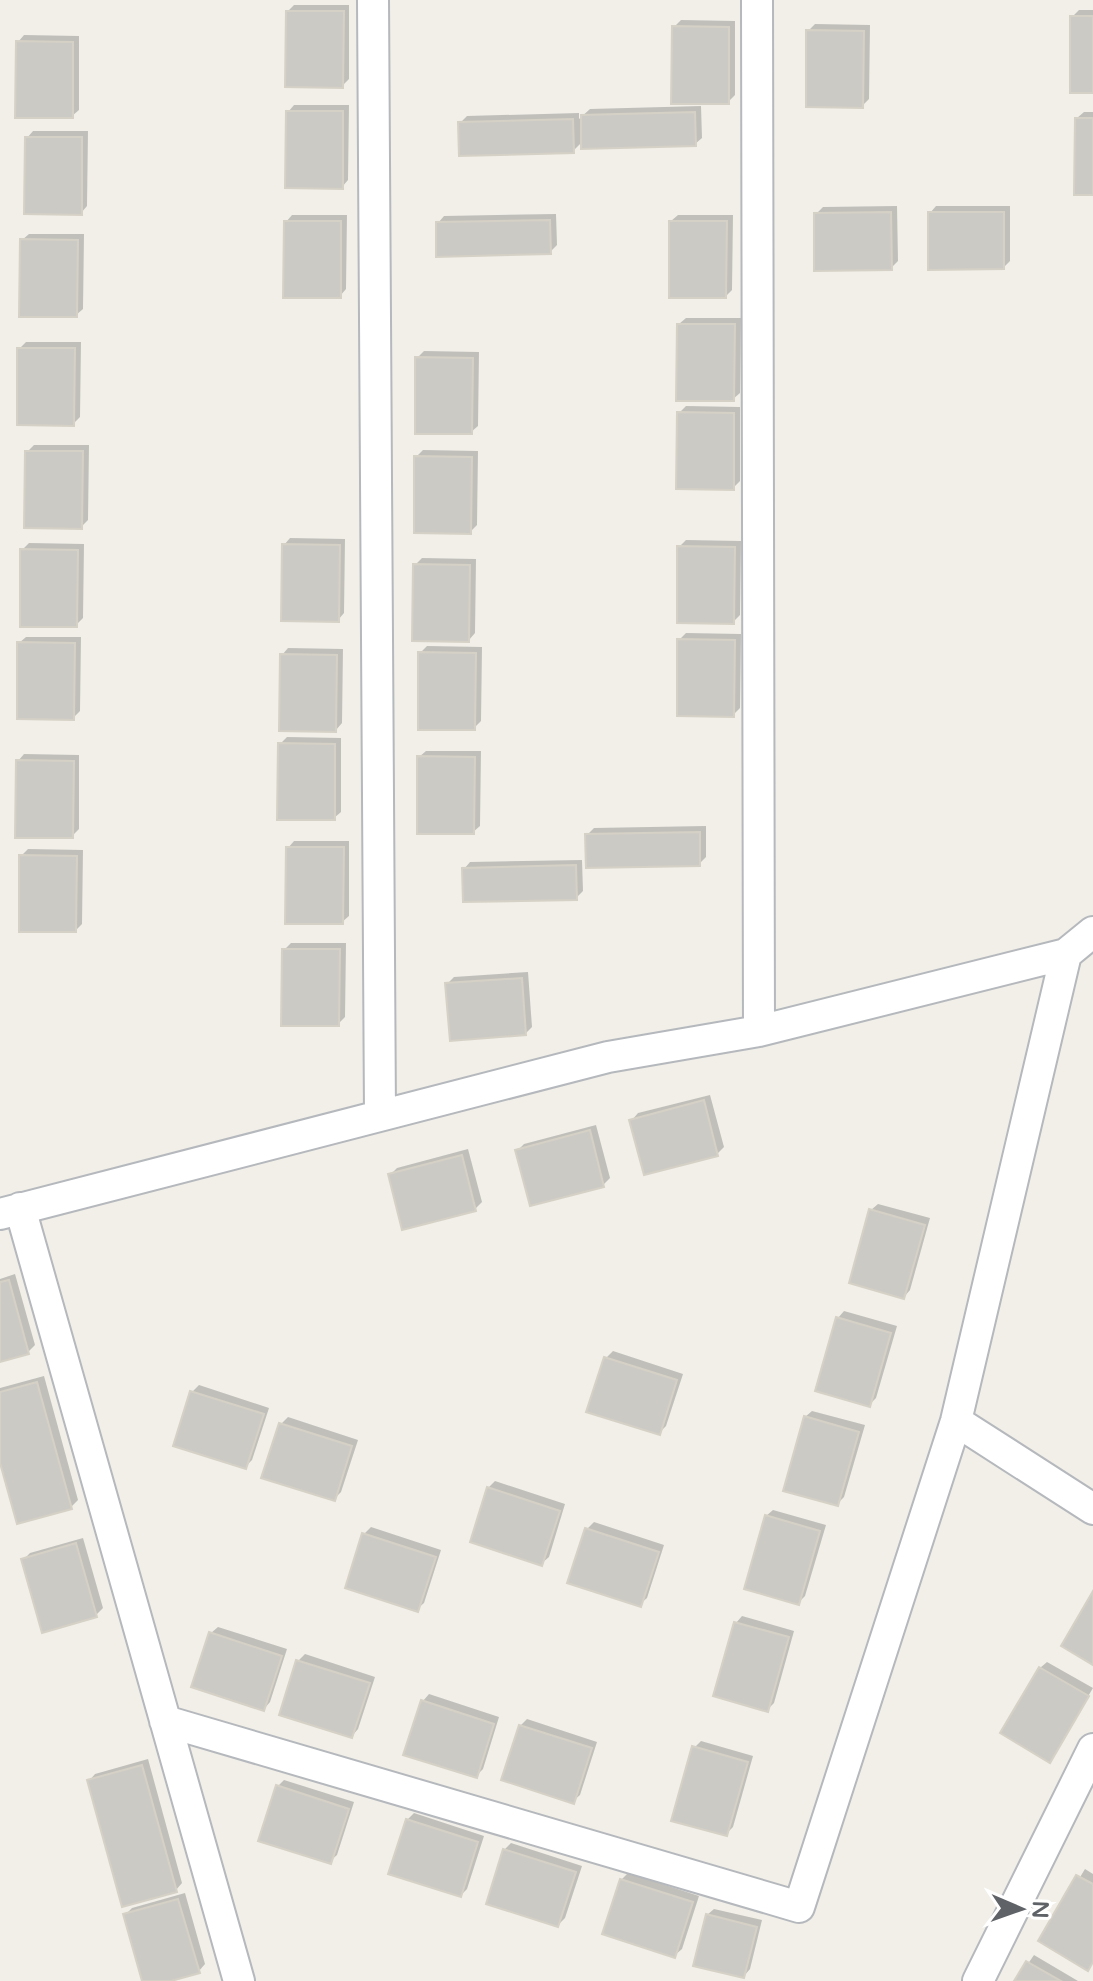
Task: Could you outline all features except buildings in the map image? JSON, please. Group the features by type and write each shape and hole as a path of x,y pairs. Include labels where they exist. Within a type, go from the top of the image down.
{"street":[{"path":"373,0 380,1115"},
{"path":"757,0 759,1031"},
{"path":"239,1981 165,1721 10,1211 608,1057 759,1031 1066,954 1093,932"},
{"path":"165,1721 799,1907 956,1421 1066,954"},
{"path":"956,1421 1093,1509"},
{"path":"978,1981 1093,1749"}]}
